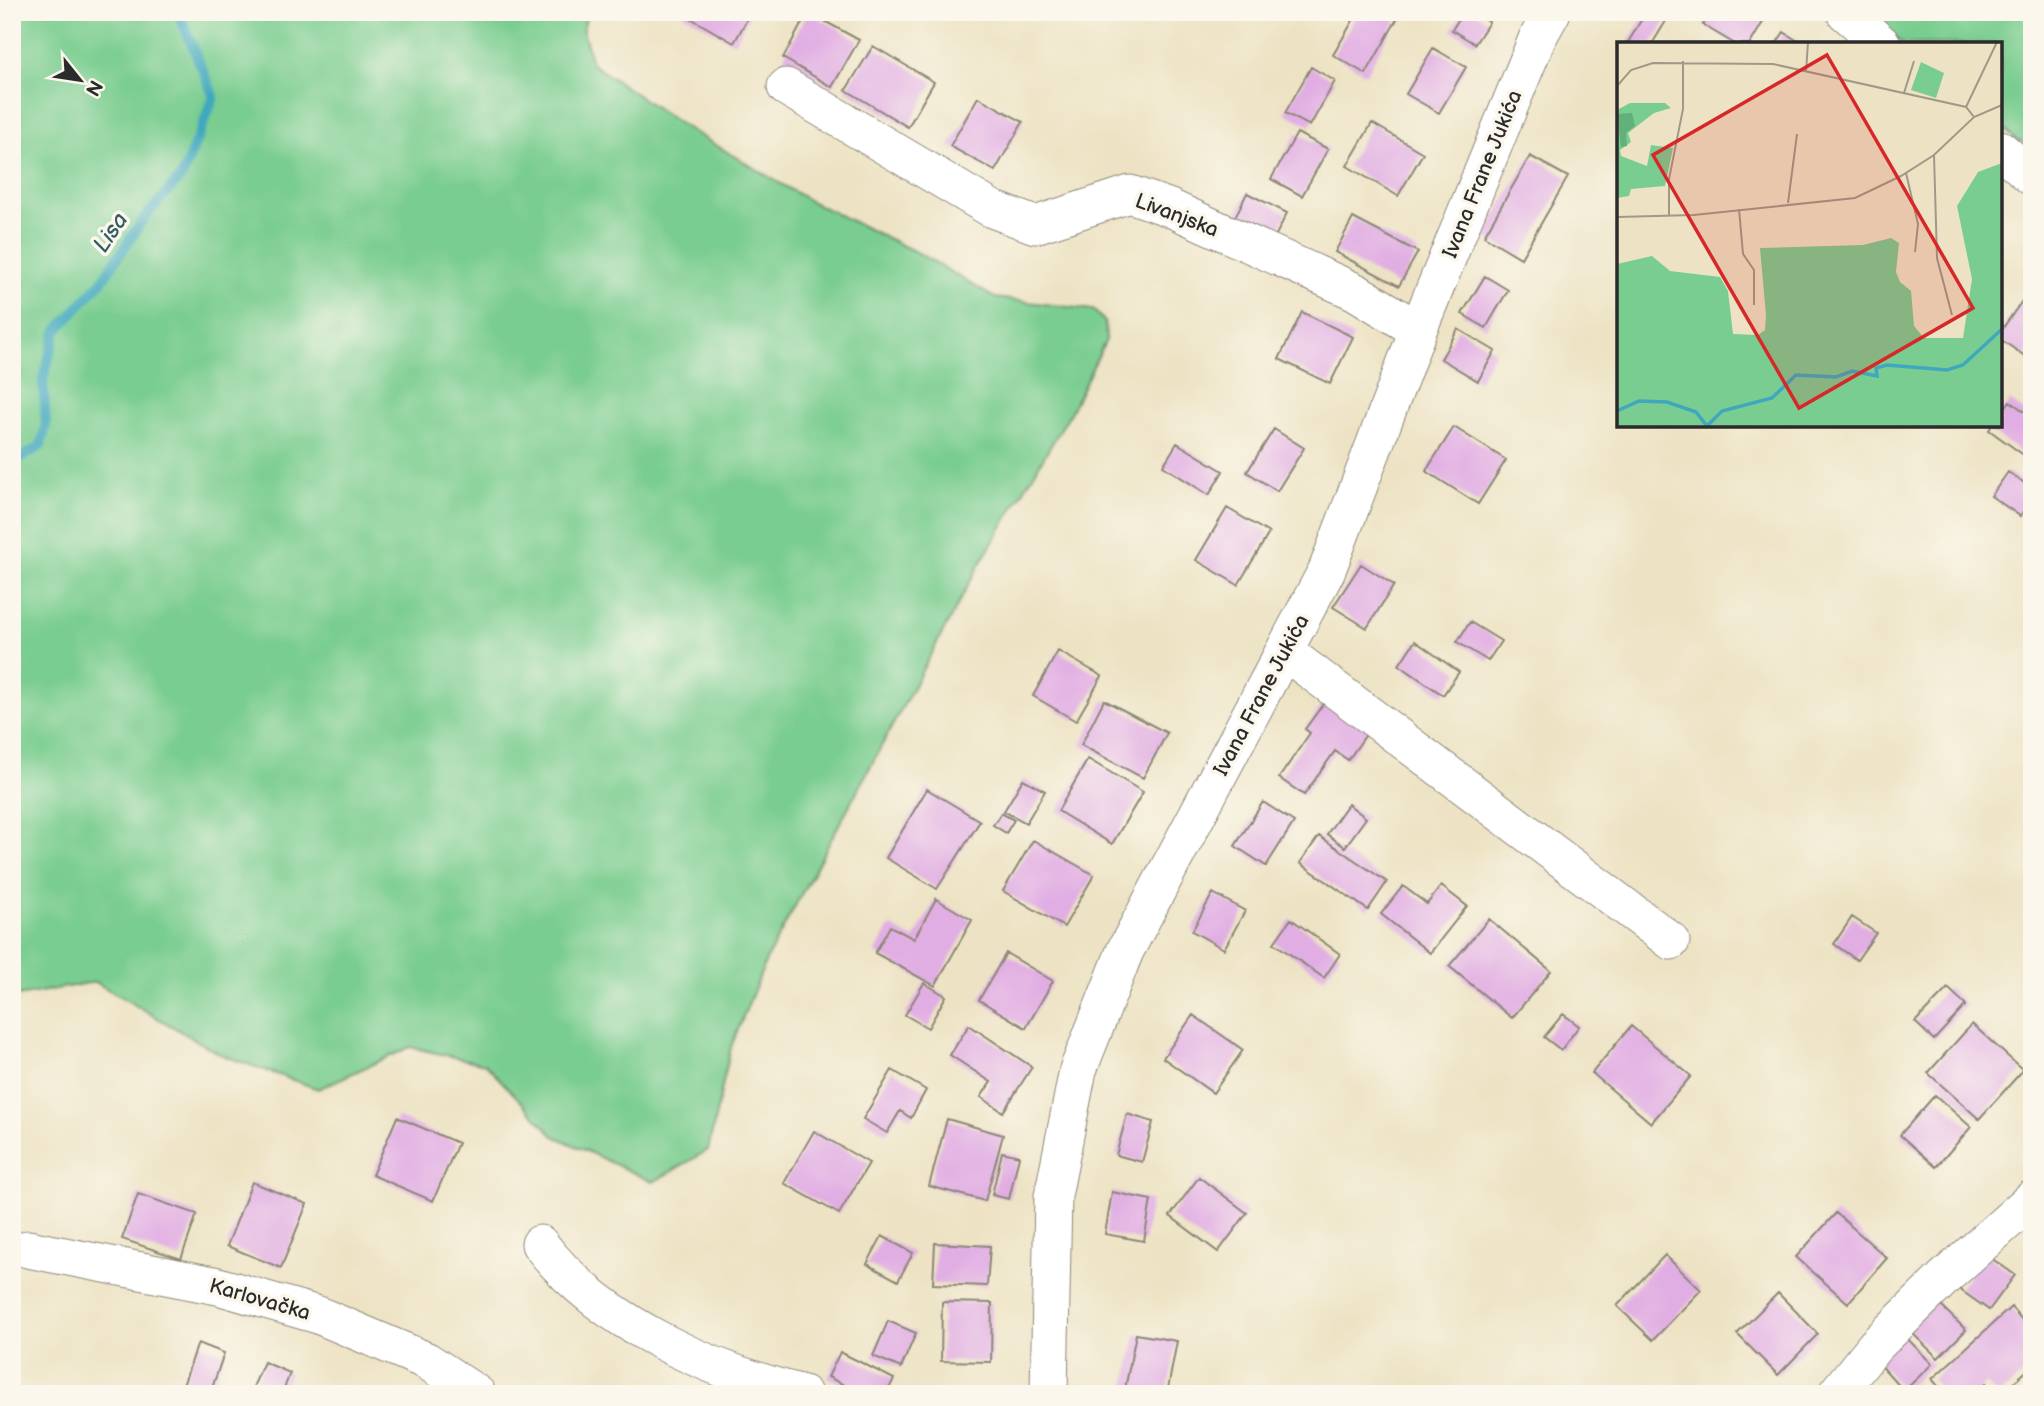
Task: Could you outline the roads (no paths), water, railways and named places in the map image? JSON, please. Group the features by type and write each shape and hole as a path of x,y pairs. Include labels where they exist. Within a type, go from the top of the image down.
{"street":[{"name":"Ivana Frane Jukića","path":"1049,1394 1053,1196 1078,1070 1125,951 1327,570 1418,330 1537,39 1552,12"},
{"path":"1845,12 1880,42"},
{"name":"Livanjska","path":"786,88 992,209 1035,225 1130,194 1170,208 1356,292 1418,330"},
{"path":"2002,151 2032,177"},
{"path":"1284,651 1671,942"},
{"path":"1836,1394 1875,1346 1945,1277 2026,1216"},
{"path":"540,1244 570,1279 597,1302 628,1321 733,1373 803,1394"},
{"name":"Karlovačka","path":"28,1249 218,1286 318,1315 427,1361 477,1394"}],"waterway":[{"name":"Lisa","path":"12,463 41,446 46,425 43,379 56,332 102,281 144,218 182,176 214,97 178,12"}]}
